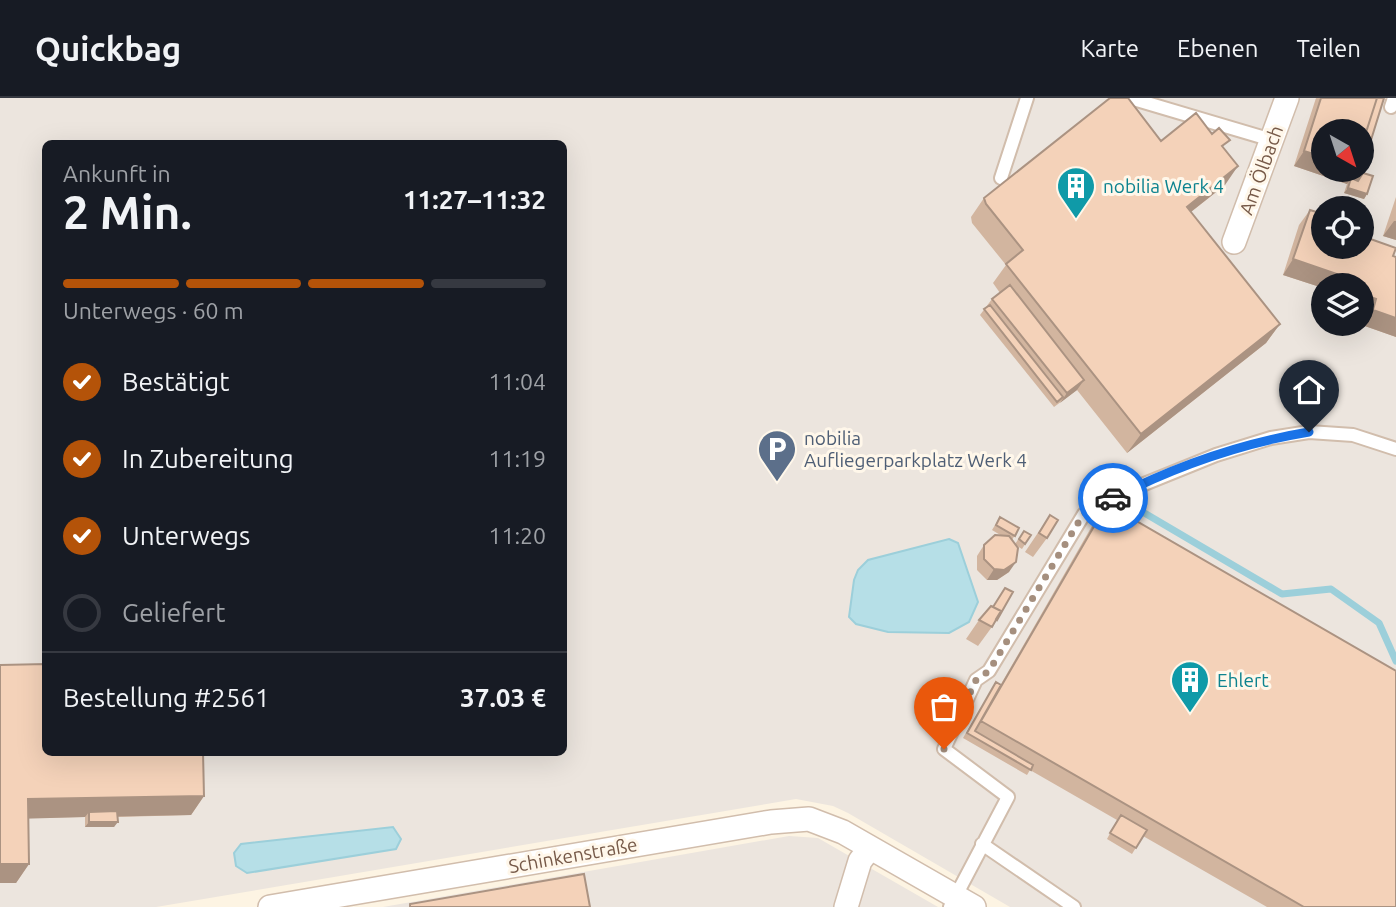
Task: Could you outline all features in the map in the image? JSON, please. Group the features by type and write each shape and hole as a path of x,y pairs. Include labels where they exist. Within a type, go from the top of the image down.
{"street":[{"name":"Am Ölbach","path":"1234,242 1287,98"},
{"name":"Schinkenstraße","path":"270,907 366,899 771,822 810,819 844,832 959,903"},
{"path":"846,907 860,861 870,848"}],"lane":[{"path":"1001,178 1027,98"},
{"path":"1130,98 1272,140"},
{"path":"959,903 982,844 1009,797 944,749 976,680 989,671 1084,513 1127,491 1216,455 1271,438 1309,432 1353,435 1396,449"},
{"path":"982,844 1074,907"}],"shaded area":[{"path":"0,98 1396,98 1396,907 1010,907 848,813 833,806 796,799 156,907 0,907"},
{"path":"789,836 818,838 938,907 383,907"}],"water":[{"path":"949,539 958,543 978,602 969,622 949,633 888,632 856,624 849,617 854,580 858,570 868,560"},
{"path":"393,827 401,839 396,849 247,873 236,866 234,853 241,844"}],"building":[{"path":"1110,98 1128,98 1161,141 1196,113 1212,134 1219,128 1230,140 1222,146 1238,166 1187,207 1280,324 1141,434 1006,264 1023,250 984,198"},
{"path":"1321,98 1377,98 1370,119 1314,119"},
{"path":"1377,98 1384,98 1374,130 1374,119 1370,119"},
{"path":"1311,129 1311,153 1304,151"},
{"path":"1350,182 1371,182 1367,194 1348,188"},
{"path":"1310,210 1311,259 1374,259 1374,240 1396,248 1393,256 1396,257 1396,318 1374,310 1374,273 1334,273 1293,259"},
{"path":"1010,285 1084,380 1067,393 992,299"},
{"path":"990,305 1063,397 1057,402 984,309"},
{"name":"Ehlert","path":"1107,504 1396,671 1396,907 1304,907 981,721"},
{"path":"1050,515 1058,520 1047,538 1039,533"},
{"path":"1000,517 1019,528 1015,536 996,525"},
{"path":"1024,531 1031,535 1025,544 1019,539"},
{"path":"995,535 1009,536 1018,548 1016,562 1004,570 994,569 984,559 984,545"},
{"path":"1005,588 1013,592 997,620 1001,611 993,607"},
{"path":"991,606 1001,611 992,627 979,620"},
{"path":"42,664 42,756 203,756 204,796 28,799 29,864 0,864 0,665"},
{"path":"996,682 1001,685 975,731 1033,765 1031,770 967,733"},
{"path":"117,811 118,822 89,822 89,812"},
{"path":"1121,815 1147,830 1136,848 1110,833"},
{"path":"584,874 590,907 410,907 410,904"}],"waterway":[{"path":"1141,511 1282,594 1331,589 1379,623 1396,661"}],"way so far":[{"path":"944,749 976,680 989,671 1084,513 1113,498"}],"place":[{"name":"nobilia Werk 4","path":"1076,220"},
{"name":"nobilia Aufliegerparkplatz Werk 4","path":"777,483"},
{"name":"Ehlert","path":"1190,714"}],"route":[{"path":"1113,498 1216,455 1271,438 1309,432"}]}
